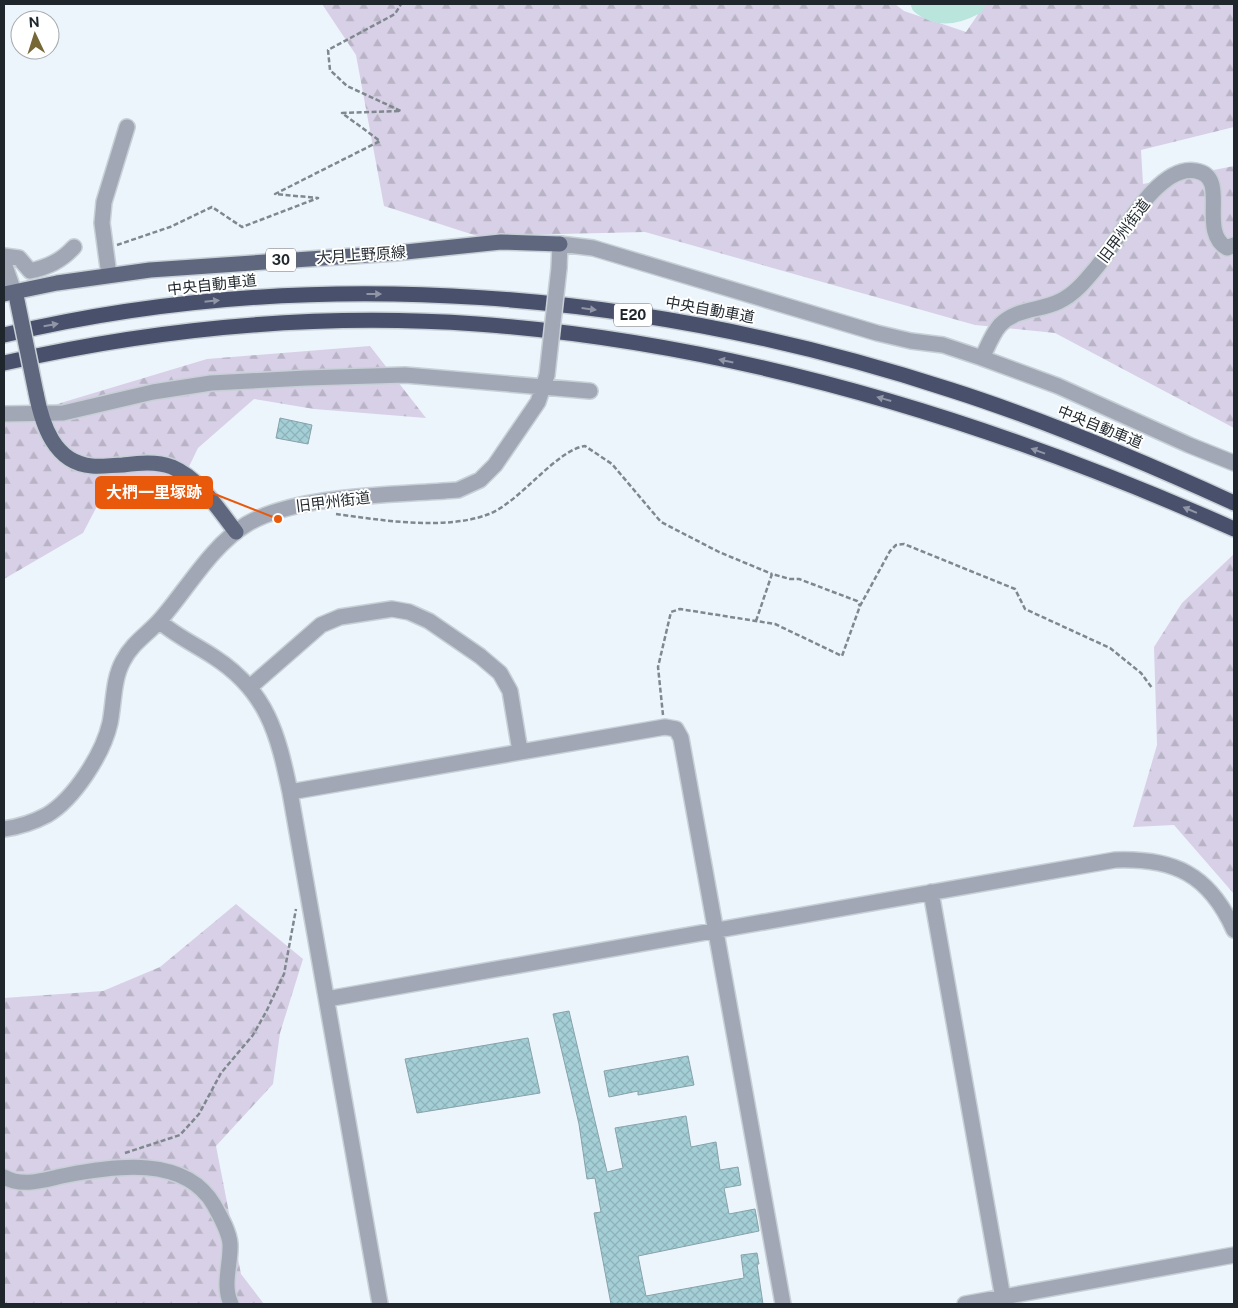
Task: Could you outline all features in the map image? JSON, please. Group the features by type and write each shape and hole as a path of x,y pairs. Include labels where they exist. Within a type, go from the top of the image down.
{"highway":[{"name":"中央自動車道","path":"4,335 144,310 278,296 407,294 477,297 616,312 770,340 882,368 953,390 1161,470 1234,504"},
{"name":"E20","path":"4,363 106,343 214,329 281,323 395,321 476,324 604,339 752,366 884,399 1073,463 1152,493 1234,529"}],"main road":[{"name":"大月上野原線","path":"11,295 109,276 223,263 396,253 472,244 509,242 560,244"},
{"path":"11,295 40,414 57,448 82,464 91,466 156,463 180,471 198,486 236,532"}],"street":[{"path":"109,276 102,223 104,202 127,127"},
{"name":"旧甲州街道","path":"982,358 999,326 1007,319 1060,301 1074,292 1097,267 1142,204 1165,180 1179,172 1195,170 1205,173 1210,178 1213,192 1214,228 1217,238 1227,248 1234,245"},
{"path":"560,244 620,254 876,333 911,341 944,345 1058,386 1189,445 1234,463"},
{"name":"旧甲州街道","path":"4,829 32,822 48,814 83,779 103,744 110,725 117,676 122,662 139,639 160,621 226,539 276,512 317,502 458,490 472,485 486,475 518,433 538,402 545,380 559,268 560,244"},
{"path":"4,256 19,258 30,271 45,268 64,258 74,248"},
{"path":"4,263 11,295"},
{"path":"4,414 63,413 153,392 211,383 296,378 405,375 545,380 590,391"},
{"path":"250,686 321,625 340,617 392,609 409,612 428,621 480,656 500,673 510,691 520,751"},
{"path":"160,621 171,631 232,669 250,686 269,715 276,731 290,792 380,1304"},
{"path":"290,792 665,727 676,729 681,738 783,1304"},
{"path":"327,999 716,932 1115,860 1141,859 1169,864 1203,884 1220,902 1234,930"},
{"path":"931,892 1002,1298"},
{"path":"4,1177 26,1183 90,1170 136,1167 177,1173 189,1180 213,1202 223,1221 230,1243 227,1274 231,1304"},
{"path":"965,1304 1234,1255"}],"path":[{"path":"116,245 170,227 212,207 242,226 318,198 275,194 380,141 342,113 401,111 347,86 330,70 328,50 395,14 402,4"},
{"path":"317,502 332,513 388,521 417,523 463,520 489,514 531,484 574,448 585,446 612,464 661,522 719,552 772,574 790,580 799,579 857,601 860,606"},
{"path":"665,727 658,667 671,612 680,609 775,624 842,656 860,606 890,551 896,545 904,544 1015,590 1025,609 1110,648 1141,673 1152,688"},
{"path":"756,621 772,574"},
{"path":"122,1154 180,1135 199,1114 221,1073 253,1035 284,974 298,901"}],"green space":[{"path":"322,4 895,4 904,11 966,32 985,4 1234,4 1234,127 1141,150 1143,184 1234,166 1234,428 1055,333 975,325 645,232 477,236 384,206 356,55"},
{"path":"370,346 426,418 314,409 254,399 198,448 179,487 107,487 83,533 4,579 4,420 207,359"},
{"path":"1234,554 1234,894 1174,825 1133,827 1157,745 1154,647 1182,603"},
{"path":"236,904 303,959 280,1033 273,1084 216,1146 241,1274 264,1304 4,1304 4,998 103,991 160,967"}],"building":[{"path":"280,418 312,425 308,444 276,438"},
{"path":"569,1011 607,1172 623,1168 615,1128 686,1116 691,1147 716,1142 720,1170 738,1167 741,1185 724,1188 729,1214 755,1209 759,1231 638,1256 646,1296 744,1278 741,1255 757,1253 763,1304 611,1304 594,1213 601,1212 595,1178 587,1179 579,1124 553,1014"},
{"path":"528,1038 540,1093 417,1113 405,1059"},
{"path":"688,1056 694,1085 638,1095 638,1091 609,1097 604,1071"}],"waterway":[{"path":"922,4 934,11 941,12 961,10 974,4"}],"place":[{"name":"大椚一里塚跡","path":"278,519"}]}
